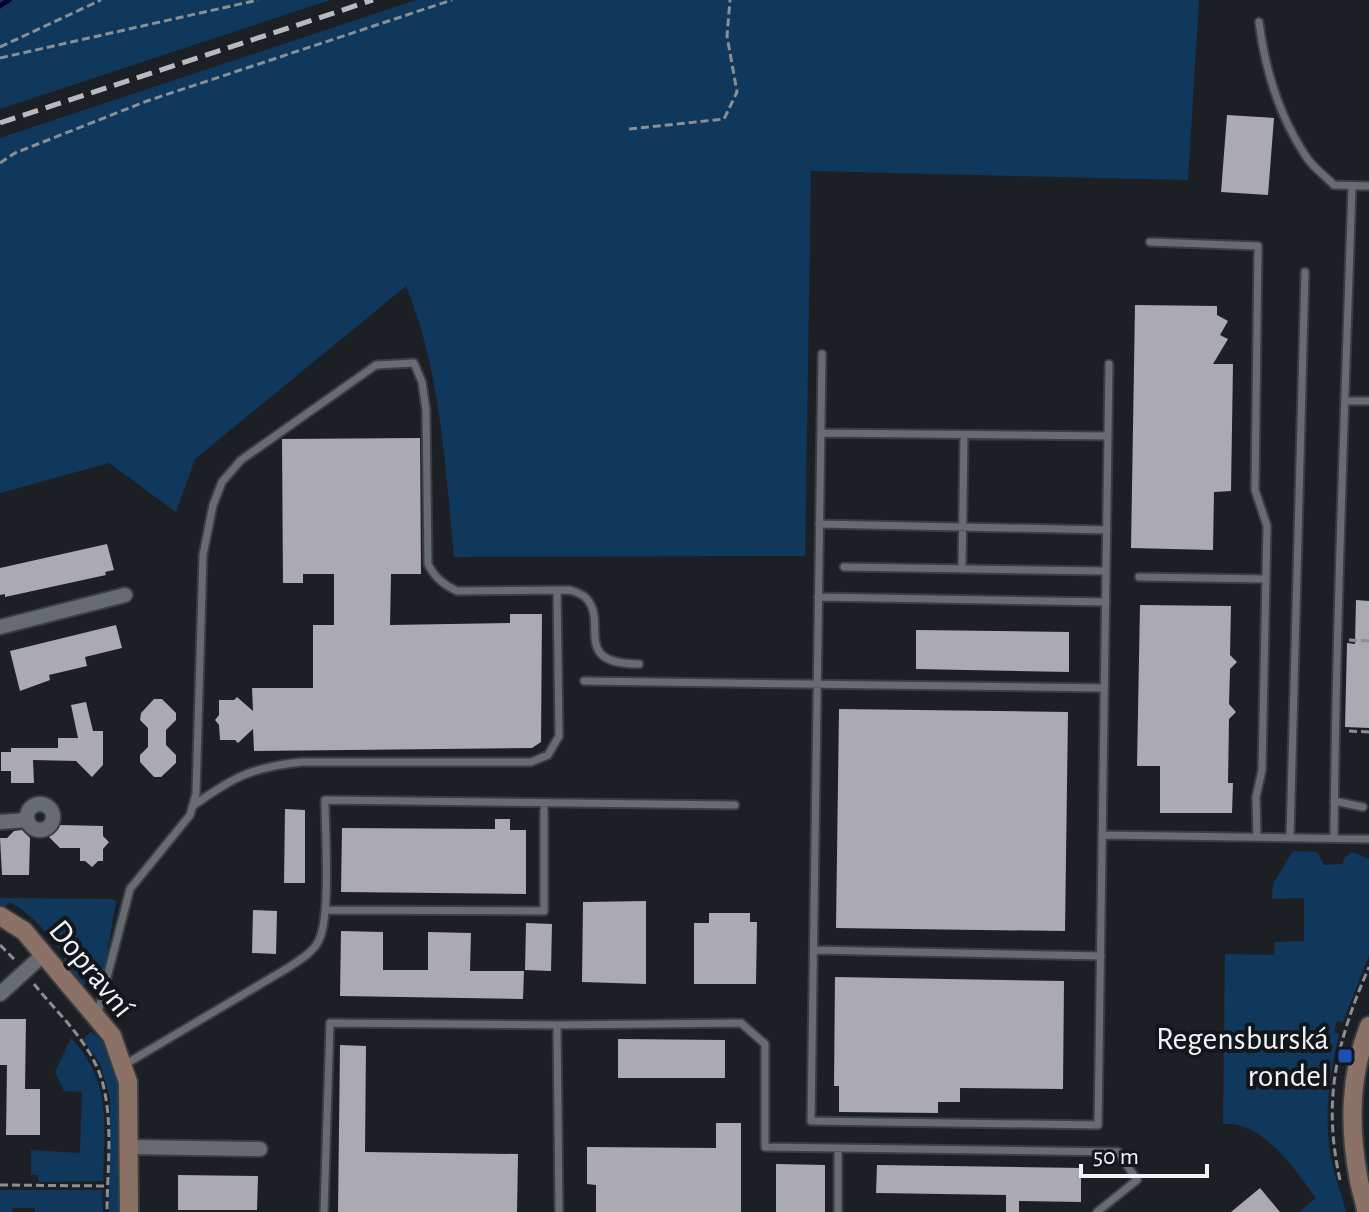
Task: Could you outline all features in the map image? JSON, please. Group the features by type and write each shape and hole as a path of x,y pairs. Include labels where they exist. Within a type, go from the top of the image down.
{"street":[{"path":"0,627 125,595"},
{"path":"0,822 27,820"},
{"name":"Dopravní","path":"0,916 24,931 112,1036 128,1082 129,1212"},
{"path":"0,994 44,954"},
{"path":"1366,1212 1355,1154 1352,1099 1355,1073 1369,1026"},
{"path":"129,1147 260,1149"}],"lane":[{"path":"1259,22 1263,57 1280,105 1308,159 1334,185 1369,186"},
{"path":"1334,838 1336,640 1352,186"},
{"path":"1150,242 1258,246 1255,490 1267,526 1262,770 1256,797 1257,837"},
{"path":"1290,837 1305,272"},
{"path":"822,354 811,1121 1098,1125 1109,364"},
{"path":"97,1018 130,889 190,815 193,806 203,555 213,505 222,482 241,460 376,365 414,363 422,382 426,410 428,564 433,574 457,591 570,590 584,595 589,601 598,649 619,664 639,664"},
{"path":"1345,401 1369,401"},
{"path":"821,433 1108,436"},
{"path":"962,568 964,435"},
{"path":"819,524 1107,530"},
{"path":"844,567 1106,571"},
{"path":"1139,577 1266,579"},
{"path":"193,806 225,783 266,766 302,762 531,762 548,755 559,736 557,590"},
{"path":"818,597 1106,602"},
{"path":"584,681 1104,688"},
{"path":"122,1066 310,952 319,940 325,910 325,800 735,805"},
{"path":"1334,801 1363,807"},
{"path":"325,910 544,911 544,803"},
{"path":"1102,835 1369,839"},
{"path":"814,950 1101,956"},
{"path":"324,1212 330,1023 741,1023 765,1044 765,1147 1118,1152 1137,1180 1097,1212"},
{"path":"557,1025 559,1212"},
{"path":"838,1150 838,1212"}],"path":[{"path":"0,47 101,0"},
{"path":"0,58 258,0"},
{"path":"0,163 15,153 147,101 452,0"},
{"path":"629,129 724,119 737,92 727,36 730,0"},
{"path":"1336,640 1369,641"},
{"path":"1335,731 1369,732"},
{"path":"0,945 95,1061 103,1081 107,1111 107,1212"},
{"path":"0,1185 129,1186"}],"shaded area":[{"path":"0,0 330,0 0,109"},
{"path":"416,0 1199,0 1188,180 811,171 805,556 454,557 434,385 418,318 406,286 195,459 176,512 109,463 0,493 0,138"},
{"path":"1293,851 1317,852 1324,865 1342,864 1352,852 1369,859 1369,955 1343,1022 1337,1021 1334,1032 1339,1034 1328,1107 1330,1152 1346,1212 1299,1212 1316,1198 1288,1161 1265,1138 1252,1130 1223,1124 1225,954 1274,955 1275,942 1304,941 1304,898 1272,899 1273,884"},
{"path":"0,898 116,901 104,973 99,980 91,985 80,984 63,963 65,957 40,926 9,902 6,906 0,906"},
{"path":"91,1032 109,1053 122,1103 122,1212 109,1212 110,1098 100,1064 83,1039"},
{"path":"71,1038 94,1072 100,1088 104,1123 103,1181 39,1182 38,1175 31,1175 31,1150 80,1153 82,1092 64,1091 55,1072"},
{"path":"0,1190 102,1190 103,1212 35,1212 34,1208 13,1208 12,1212 0,1212"}],"building":[{"path":"1227,115 1274,118 1268,195 1221,192"},
{"path":"1135,305 1217,306 1217,315 1228,321 1220,335 1228,339 1213,364 1233,364 1231,491 1214,492 1213,550 1131,548"},
{"path":"420,438 421,574 391,574 390,625 510,623 510,614 542,614 541,742 532,748 254,751 253,729 238,743 235,740 220,740 219,725 215,720 219,715 219,700 234,700 237,697 253,711 252,688 313,688 313,625 334,625 334,574 303,574 303,583 283,583 282,439"},
{"path":"107,544 114,570 105,572 106,575 5,597 5,594 0,595 0,568"},
{"path":"1356,600 1369,601 1369,728 1345,727 1347,643 1355,644"},
{"path":"1140,605 1231,606 1230,655 1237,662 1230,669 1229,704 1236,712 1229,719 1228,783 1233,783 1232,813 1160,813 1160,766 1137,766"},
{"path":"116,625 122,648 85,657 87,666 49,675 50,680 20,691 10,651"},
{"path":"916,630 1069,632 1069,672 916,669"},
{"path":"154,699 162,699 176,713 176,720 166,730 166,745 176,755 176,763 161,777 154,777 140,762 140,755 148,747 148,728 140,720 141,713"},
{"path":"86,702 93,731 103,731 103,765 92,777 76,761 33,760 34,783 11,783 11,771 1,771 1,752 11,752 11,748 58,748 58,738 78,738 71,705"},
{"path":"839,709 1068,712 1065,931 836,928"},
{"path":"285,809 305,810 305,883 284,883"},
{"path":"495,819 510,819 510,830 526,830 526,894 341,892 342,828 495,829"},
{"path":"60,825 103,826 103,836 109,842 103,849 103,861 92,867 80,861 80,848 60,848 49,837"},
{"path":"22,830 30,838 29,875 2,875 0,838"},
{"path":"646,901 646,984 582,982 583,902"},
{"path":"253,910 277,911 276,954 252,953"},
{"path":"709,913 750,913 750,922 757,922 756,984 694,984 694,923 709,923"},
{"path":"526,923 552,924 551,971 525,970"},
{"path":"341,931 383,932 383,970 428,970 428,932 471,933 470,971 524,971 523,999 340,996"},
{"path":"835,977 1064,981 1063,1089 960,1088 960,1102 938,1102 938,1113 839,1112 839,1086 834,1086"},
{"path":"0,1019 26,1019 25,1089 40,1089 40,1135 6,1135 7,1065 0,1065"},
{"path":"618,1039 725,1040 725,1078 618,1078"},
{"path":"340,1045 366,1046 365,1152 518,1154 517,1212 338,1212"},
{"path":"716,1123 741,1123 741,1212 596,1212 596,1185 587,1184 587,1147 716,1148"},
{"path":"776,1164 825,1165 825,1212 776,1212"},
{"path":"877,1165 1081,1168 1081,1202 1019,1201 1019,1212 1006,1212 1006,1195 876,1193"},
{"path":"178,1175 258,1176 257,1210 178,1210"},
{"path":"1260,1188 1280,1212 1231,1212"}],"waterway":[{"path":"0,6 9,0"}],"railway":[{"path":"0,123 373,0"}],"place":[{"name":"Regensburská rondel","path":"1345,1056"}]}
